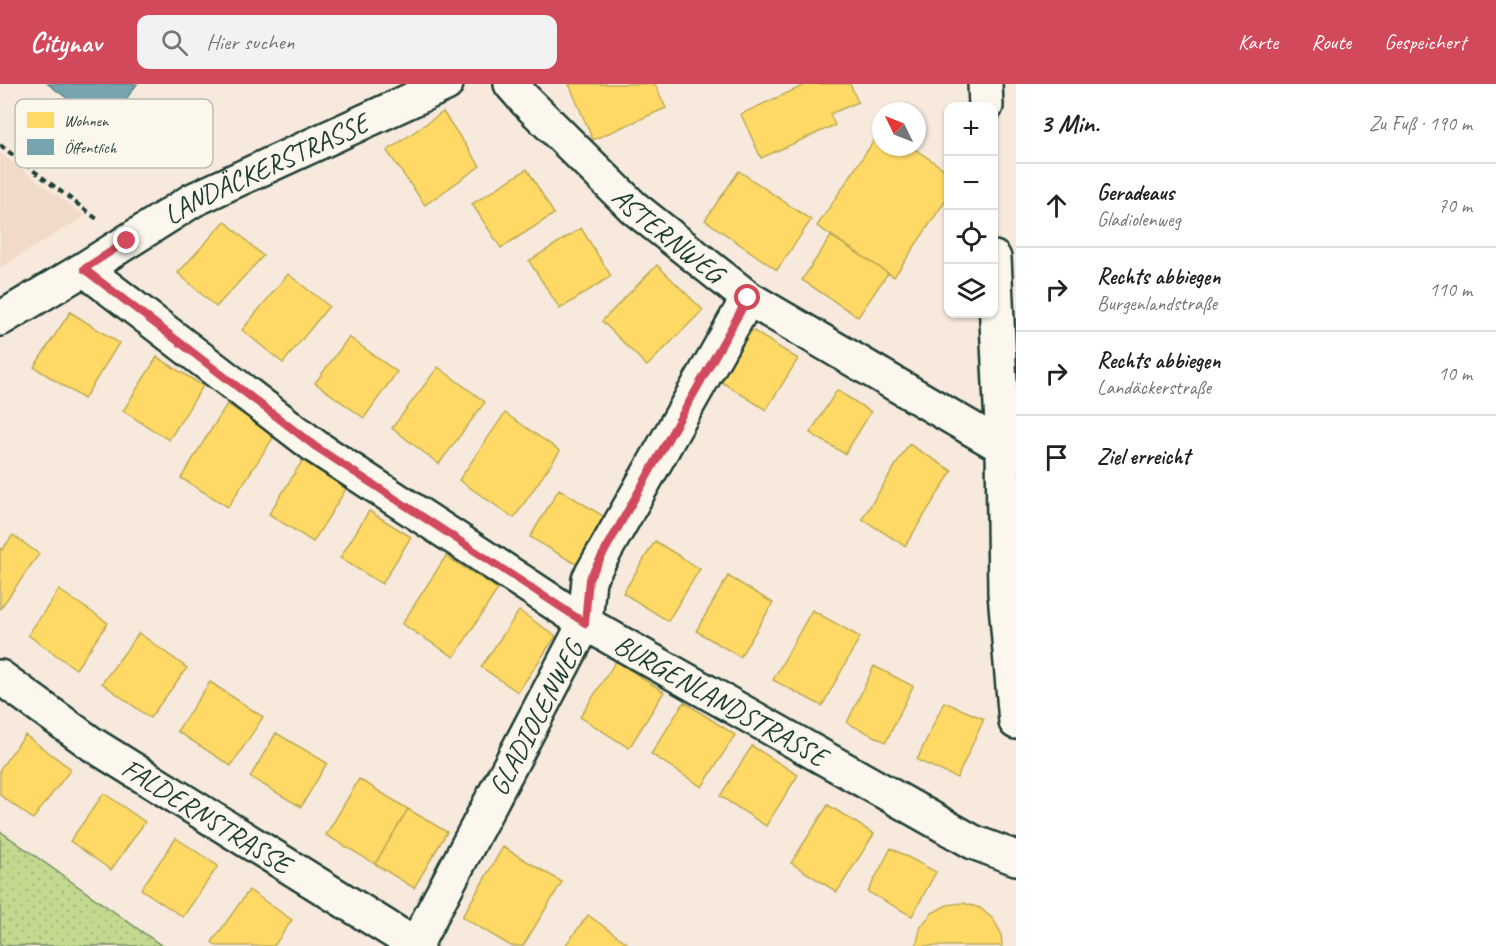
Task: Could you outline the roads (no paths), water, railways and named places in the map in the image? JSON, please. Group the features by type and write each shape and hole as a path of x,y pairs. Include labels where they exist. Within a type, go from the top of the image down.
{"street":[{"name":"LANDÄCKERSTRASSE","path":"0,319 194,200 446,84"},
{"name":"ASTERNWEG","path":"511,84 633,207 748,298 1003,447"},
{"path":"985,84 986,102"},
{"path":"993,264 1003,447 1005,593 1016,722"},
{"name":"BURGENLANDSTRASSE","path":"84,269 316,447 585,623 973,843 1016,858"},
{"name":"GLADIOLENWEG","path":"416,946 585,623 589,579 748,298"},
{"name":"FALDERNSTRASSE","path":"0,677 92,744 416,946"}]}
